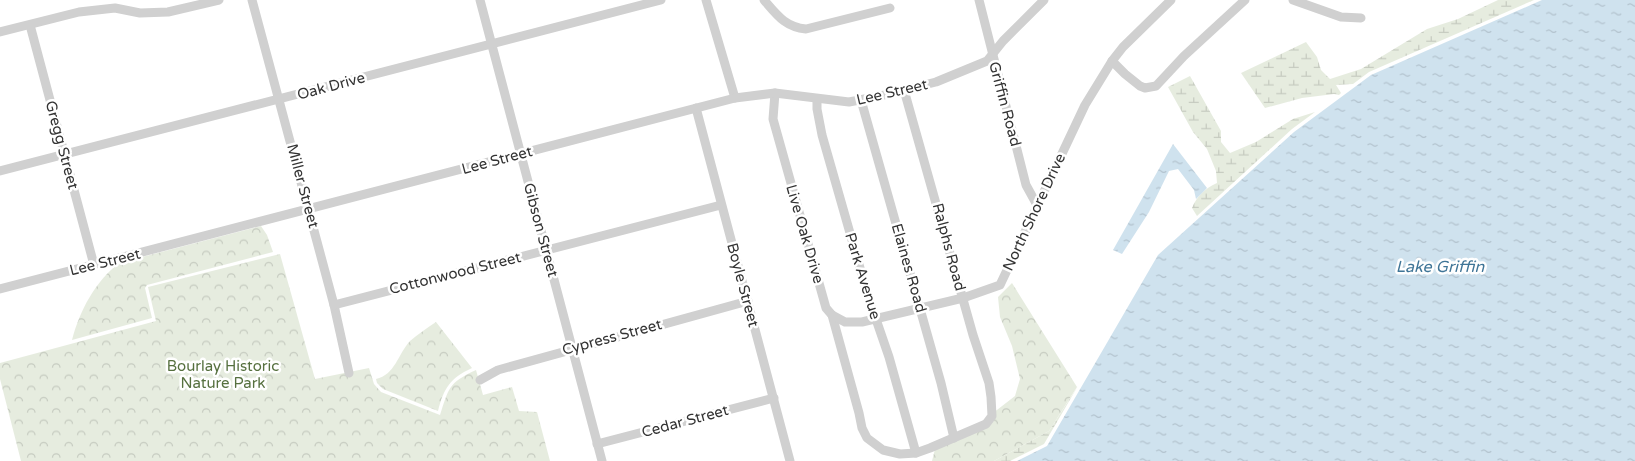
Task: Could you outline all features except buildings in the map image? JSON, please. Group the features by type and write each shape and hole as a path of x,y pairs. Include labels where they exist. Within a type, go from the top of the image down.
{"street":[{"path":"0,32 79,12 115,8 152,14 182,10 219,0"},
{"name":"Miller Street","path":"252,0 334,305 349,373"},
{"name":"Gibson Street","path":"480,0 602,461"},
{"name":"Oak Drive","path":"0,171 661,0"},
{"path":"706,0 735,98"},
{"path":"764,0 784,23 806,29 890,8"},
{"name":"Griffin Road","path":"979,0 1026,185 1038,205"},
{"name":"Lee Street","path":"0,289 735,98 775,93 848,102 936,82 986,61 1044,0"},
{"name":"North Shore Drive","path":"832,315 838,319 853,323 876,319 963,298 1000,285 1085,105 1112,60 1141,28 1171,0"},
{"path":"1112,60 1124,74 1140,86 1145,88 1156,86 1184,56 1246,0"},
{"path":"1293,0 1319,4 1342,17 1361,18"},
{"name":"Gregg Street","path":"30,25 94,265"},
{"name":"Ralphs Road","path":"904,90 989,383 992,403 992,416 986,424 954,438"},
{"name":"Live Oak Drive","path":"775,93 774,119 826,308 832,315 862,428 867,438 883,450 891,453 916,453"},
{"name":"Park Avenue","path":"817,99 816,109 822,134 916,453"},
{"name":"Elaines Road","path":"861,100 920,308 954,438"},
{"name":"Boyle Street","path":"696,108 790,461"},
{"name":"Cottonwood Street","path":"334,305 721,205"},
{"name":"Cypress Street","path":"480,380 498,370 572,348 748,301"},
{"name":"Cedar Street","path":"597,444 774,398"},
{"path":"916,453 954,438"}],"green space":[{"path":"1498,0 1534,0 1369,72 1353,84 1336,85 1341,93 1339,95 1302,98 1265,108 1241,73 1306,42 1317,57 1321,70 1330,79 1361,69 1427,29 1458,19"},
{"path":"1190,76 1221,131 1221,142 1230,153 1256,142 1293,119 1315,112 1292,129 1197,216 1192,208 1202,193 1217,183 1216,171 1207,149 1193,132 1168,87"},
{"path":"261,226 267,235 273,252 147,285 145,288 152,318 72,340 79,318 90,297 103,279 119,263"},
{"name":"Bourlay Historic Nature Park","path":"280,254 315,379 369,368 374,384 381,392 440,415 445,398 451,387 460,379 476,370 483,395 512,387 519,411 537,412 550,461 21,461 0,379 0,363 156,321 148,287"},
{"path":"1012,283 1077,387 1049,431 994,461 932,461 935,449 984,420 1015,396 1020,379 1012,346 1000,317 998,297"},
{"path":"436,322 472,368 458,376 449,385 438,411 383,389 376,379 392,369 410,341"},
{"path":"1078,386 1044,444 1010,461 994,461 1049,431"}],"water":[{"name":"Lake Griffin","path":"1542,0 1635,0 1635,461 1017,461 1047,446 1158,255 1294,132 1371,75"},
{"path":"1173,144 1207,188 1196,199 1194,190 1178,169 1169,171 1149,212 1122,254 1113,250"}]}
